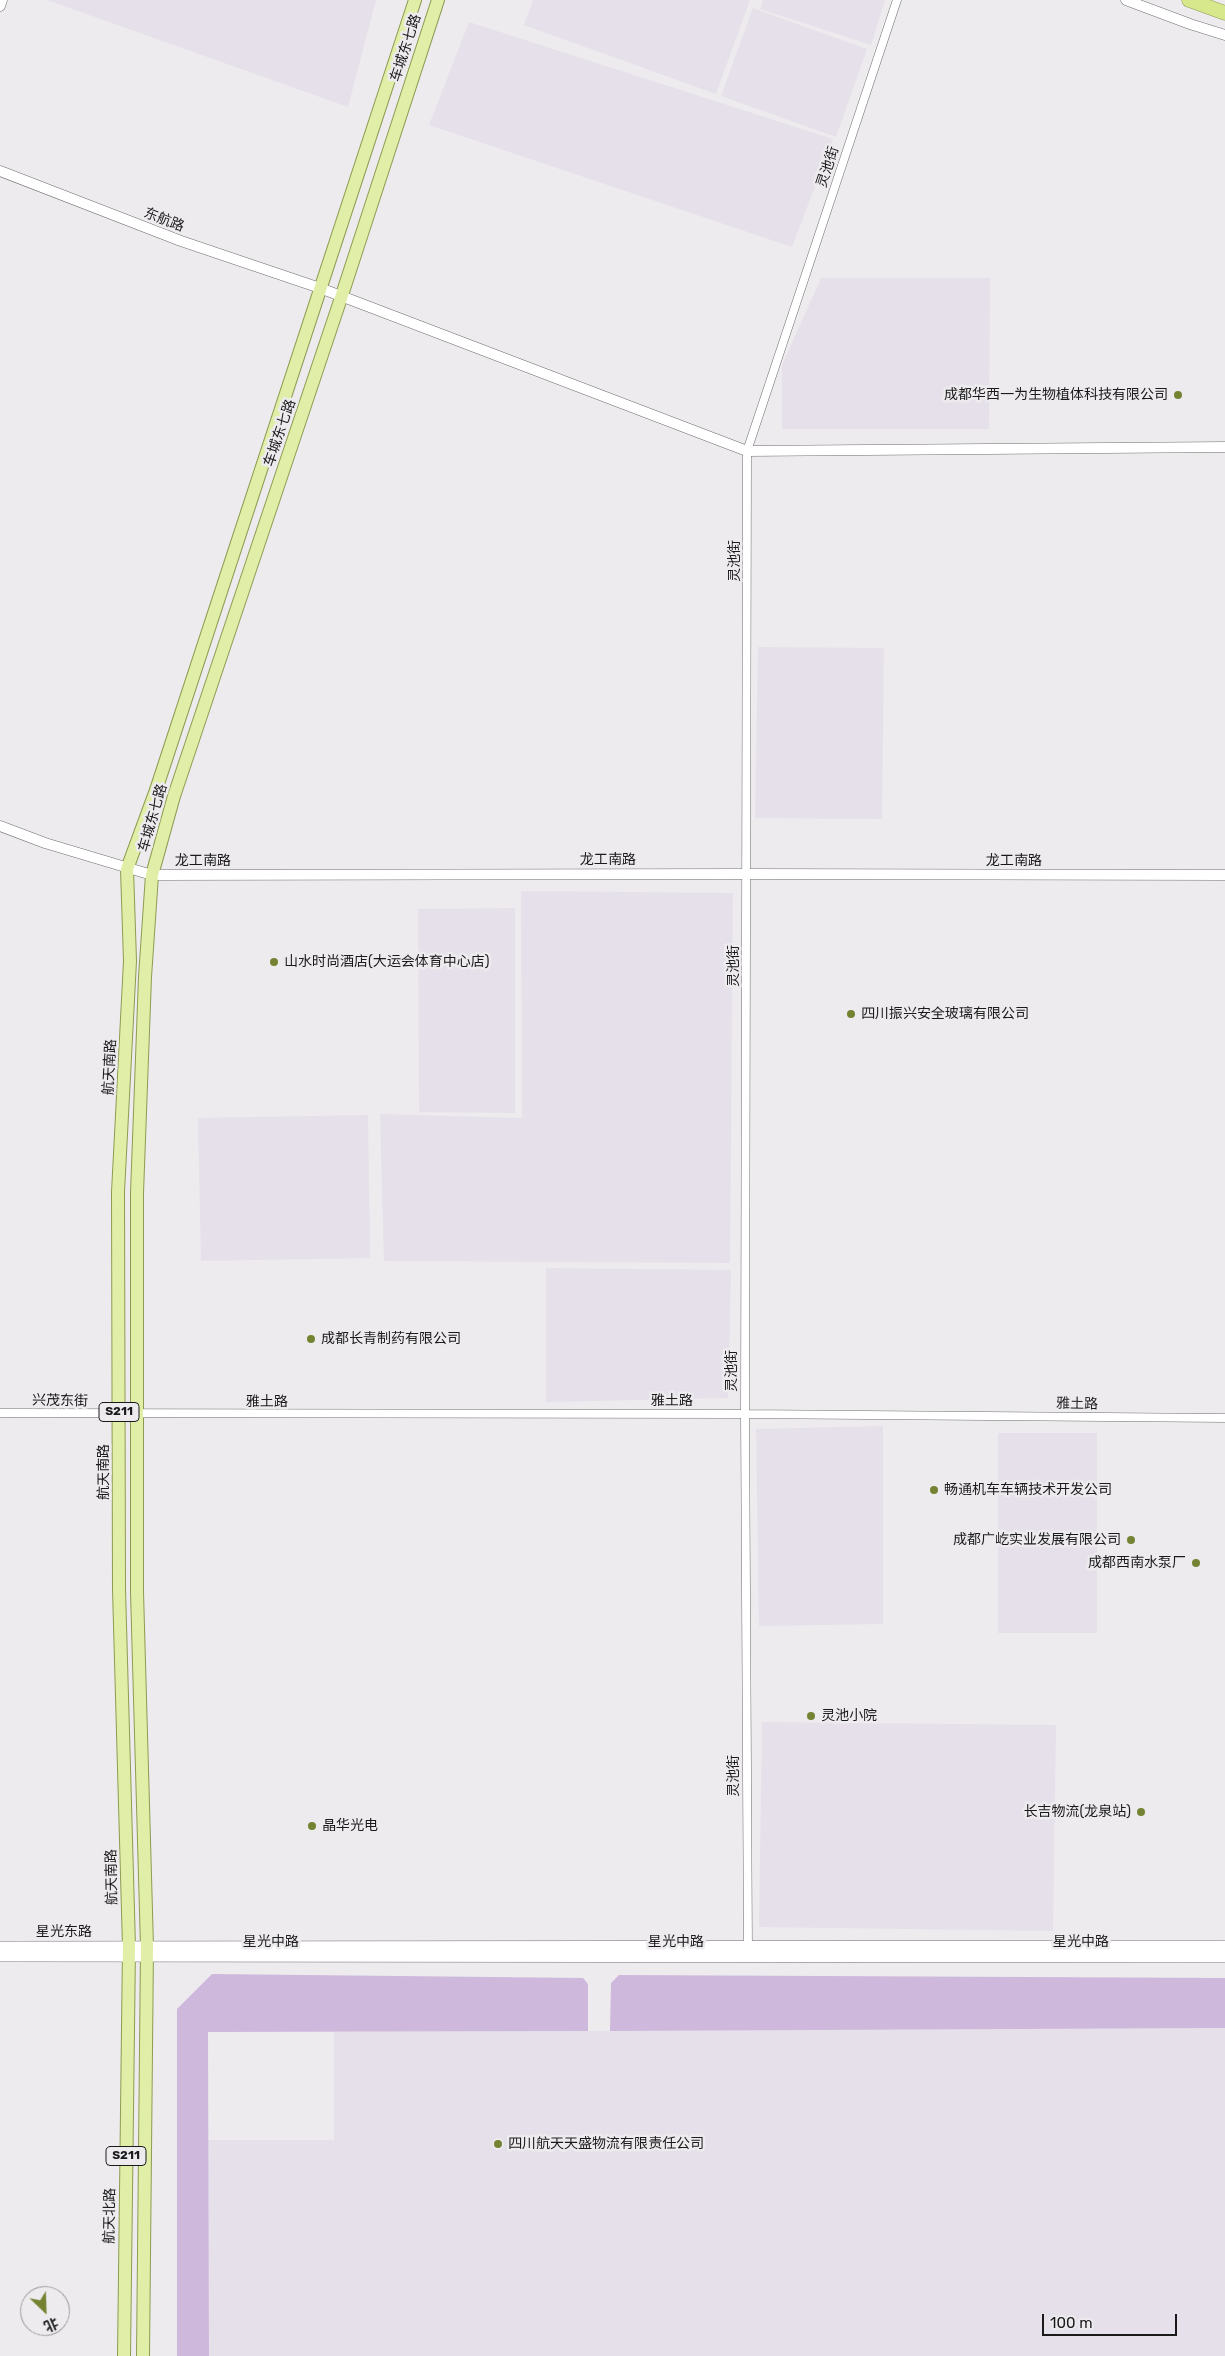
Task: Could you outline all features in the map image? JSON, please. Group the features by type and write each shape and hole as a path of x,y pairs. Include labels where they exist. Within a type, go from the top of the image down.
{"highway":[{"path":"1189,0 1225,12"}],"main road":[{"name":"车城东七路","path":"127,869 156,790 415,0"},
{"name":"车城东七路","path":"152,875 174,796 341,298 438,0"},
{"name":"航天南路","path":"127,869 130,961 118,1192 120,1588 128,1952"},
{"name":"S211","path":"143,2356 147,1952 137,1592 138,1183 145,976 152,875"},
{"name":"星光中路","path":"748,1952 1225,1946"},
{"name":"星光东路","path":"0,1947 128,1952"},
{"name":"星光中路","path":"128,1952 748,1952 1225,1957"},
{"name":"星光东路","path":"0,1956 128,1952"},
{"name":"航天北路","path":"124,2356 128,1952"}],"street":[{"path":"0,6 2,0"},
{"name":"灵池街","path":"748,1952 744,1414 747,451 897,0"},
{"path":"1126,0 1225,35"},
{"name":"东航路","path":"0,171 181,241 320,288 341,298 747,451"},
{"path":"747,451 1225,446"},
{"name":"龙工南路","path":"0,826 127,869 152,875 1225,875"},
{"name":"兴茂东街","path":"0,1413 120,1414"},
{"name":"雅土路","path":"120,1414 744,1414 1225,1418"}],"shaded area":[{"path":"47,0 376,0 348,107"},
{"path":"533,0 750,0 716,94 524,25"},
{"path":"763,0 885,0 871,45 760,9"},
{"path":"753,8 867,49 836,137 721,96"},
{"path":"469,22 833,139 792,247 429,125"},
{"path":"821,278 990,278 989,429 782,429 782,365"},
{"path":"758,647 884,648 882,819 755,818"},
{"path":"521,891 733,893 730,1263 384,1261 380,1114 522,1118"},
{"path":"515,908 515,1113 419,1112 418,909"},
{"path":"368,1115 370,1258 201,1261 198,1118"},
{"path":"546,1268 731,1270 728,1398 546,1402"},
{"path":"883,1426 883,1624 759,1626 756,1429"},
{"path":"998,1433 1097,1433 1097,1633 998,1633"},
{"path":"762,1722 1056,1725 1053,1931 759,1927"},
{"path":"212,1974 583,1978 588,1984 588,2031 208,2032 209,2356 177,2356 177,2009"},
{"path":"619,1975 1225,1978 1225,2028 610,2031 611,1983"},
{"path":"1225,2028 1225,2356 209,2356 208,2140 334,2140 334,2032"}],"place":[{"name":"成都华西一为生物植体科技有限公司","path":"1178,395"},
{"name":"山水时尚酒店(大运会体育中心店)","path":"274,962"},
{"name":"四川振兴安全玻璃有限公司","path":"851,1014"},
{"name":"成都长青制药有限公司","path":"311,1339"},
{"name":"畅通机车车辆技术开发公司","path":"934,1490"},
{"name":"成都广屹实业发展有限公司","path":"1131,1540"},
{"name":"成都西南水泵厂","path":"1196,1563"},
{"name":"灵池小院","path":"811,1716"},
{"name":"长吉物流(龙泉站)","path":"1141,1812"},
{"name":"晶华光电","path":"312,1826"},
{"name":"四川航天天盛物流有限责任公司","path":"498,2144"}]}
